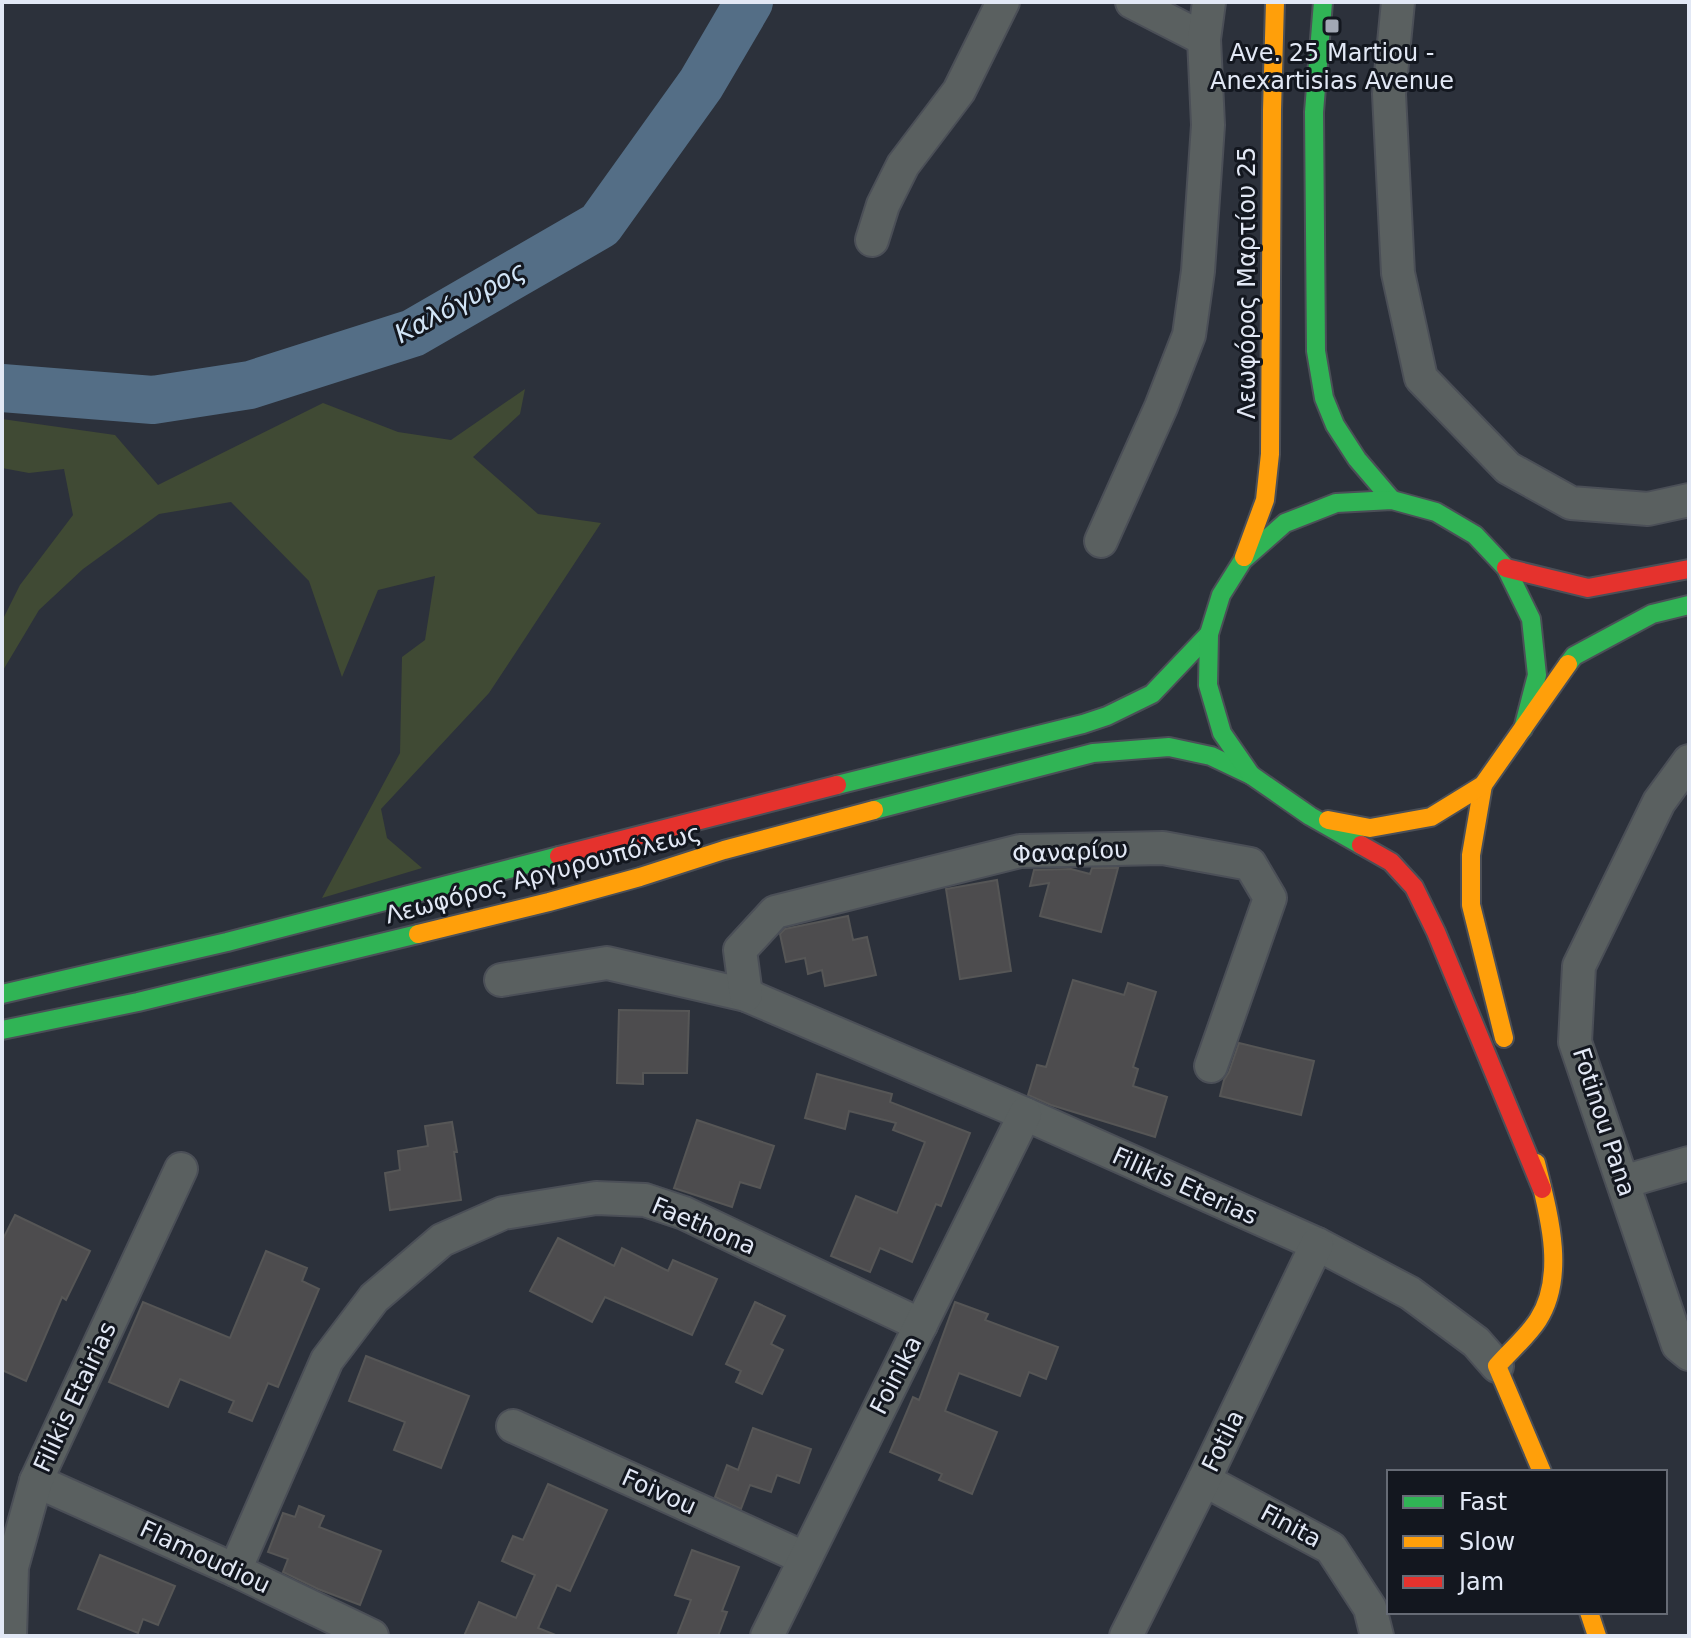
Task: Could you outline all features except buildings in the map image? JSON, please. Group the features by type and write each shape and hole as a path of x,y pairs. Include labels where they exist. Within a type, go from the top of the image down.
{"main road":[{"name":"Λεωφόρος Μαρτίου 25","path":"1243,560 1265,500 1270,454 1275,2"},
{"path":"1323,2 1314,112 1316,351 1320,381 1329,412 1345,443 1392,500"},
{"path":"1523,729 1537,675 1531,619 1506,568 1475,535 1436,512 1392,500 1336,503 1285,523 1243,560 1221,595 1209,634 1208,685 1222,733 1251,775 1310,816 1391,862 1414,887 1436,932 1542,1189"},
{"path":"1506,568 1588,588 1689,569"},
{"path":"1310,816 1370,828 1431,817 1483,785 1574,656 1652,614 1689,605"},
{"name":"Λεωφόρος Αργυρουπόλεως","path":"2,994 227,942 1083,724 1152,694 1209,634"},
{"name":"Λεωφόρος Αργυρουπόλεως","path":"2,1030 138,1002 549,902 724,850 1093,753 1169,747 1211,756 1251,775"},
{"path":"1483,785 1471,855 1471,905 1542,1189 1553,1258 1552,1290 1540,1318 1497,1366"},
{"name":"Filikis Eterias","path":"1497,1366 1541,1470"},
{"path":"1590,1614 1597,1636"}],"street":[{"path":"872,240 883,205 903,165 959,91 1003,2"},
{"path":"1132,2 1204,39"},
{"path":"1101,541 1161,407 1189,335 1198,271 1208,125 1204,39 1209,2"},
{"path":"1398,2 1389,94 1398,273 1421,378 1508,468 1571,503 1648,509 1689,500"},
{"name":"Fotinou Pana","path":"1689,761 1659,802 1579,966 1575,1042 1678,1345 1689,1354"},
{"name":"Φαναρίου","path":"746,995 740,950 775,912 1020,851 1163,848 1250,864 1270,898 1211,1066"},
{"path":"501,980 607,963 746,995"},
{"name":"Filikis Eterias","path":"746,995 1025,1114 1317,1244 1410,1293 1476,1342 1497,1366"},
{"name":"Foinika","path":"767,1636 1025,1114"},
{"path":"1623,1182 1689,1163"},
{"name":"Filikis Etairias","path":"10,1636 12,1567 36,1481 181,1169"},
{"name":"Faethona","path":"235,1570 327,1360 374,1298 442,1240 503,1213 596,1198 645,1200 684,1213 921,1325"},
{"name":"Fotila","path":"1126,1636 1317,1244"},
{"name":"Foivou","path":"513,1426 804,1558"},
{"name":"Finita","path":"1204,1480 1331,1548 1370,1608 1377,1636"},
{"name":"Flamoudiou","path":"36,1481 235,1570 372,1636"}],"green space":[{"path":"525,389 520,414 473,457 538,514 601,523 489,693 381,809 387,838 422,868 322,898 400,753 402,657 425,640 435,576 378,590 342,677 309,581 231,502 159,514 83,569 39,610 2,672 2,621 20,585 73,515 64,469 29,473 2,468 2,419 115,435 158,485 323,403 398,432 451,440"}],"waterway":[{"name":"Καλόγυρος","path":"2,388 153,400 250,385 413,333 600,225 701,84 749,2"}],"traffic: fast":[{"path":"1323,2 1314,112 1316,351 1324,398 1335,425 1357,459 1392,500"},
{"path":"1361,845 1310,816 1251,775 1222,733 1208,685 1209,634 1221,595 1243,560 1285,523 1336,503 1392,500 1436,512 1475,535 1506,568 1531,619 1537,675 1523,729"},
{"path":"1568,664 1574,656 1652,614 1689,605"},
{"path":"837,785 1107,716 1152,694 1209,634"},
{"path":"874,810 1093,753 1169,747 1211,756 1251,775"},
{"path":"2,994 227,942 559,856"},
{"path":"2,1030 138,1002 418,934"}],"traffic: slow":[{"path":"1244,557 1265,500 1270,454 1275,2"},
{"path":"1328,820 1370,828 1431,817 1483,785 1568,664"},
{"path":"1483,785 1471,855 1471,905 1504,1038"},
{"path":"418,934 549,902 874,810"},
{"path":"1536,1163 1550,1222 1552,1283 1538,1320 1497,1366 1541,1470"},
{"path":"1590,1614 1597,1636"}],"traffic: jam":[{"path":"1506,568 1588,588 1689,569"},
{"path":"559,856 837,785"},
{"path":"1361,845 1391,862 1414,887 1436,932 1542,1189"}],"place":[{"name":"Ave. 25 Martiou - Anexartisias Avenue","path":"1332,26"}]}
